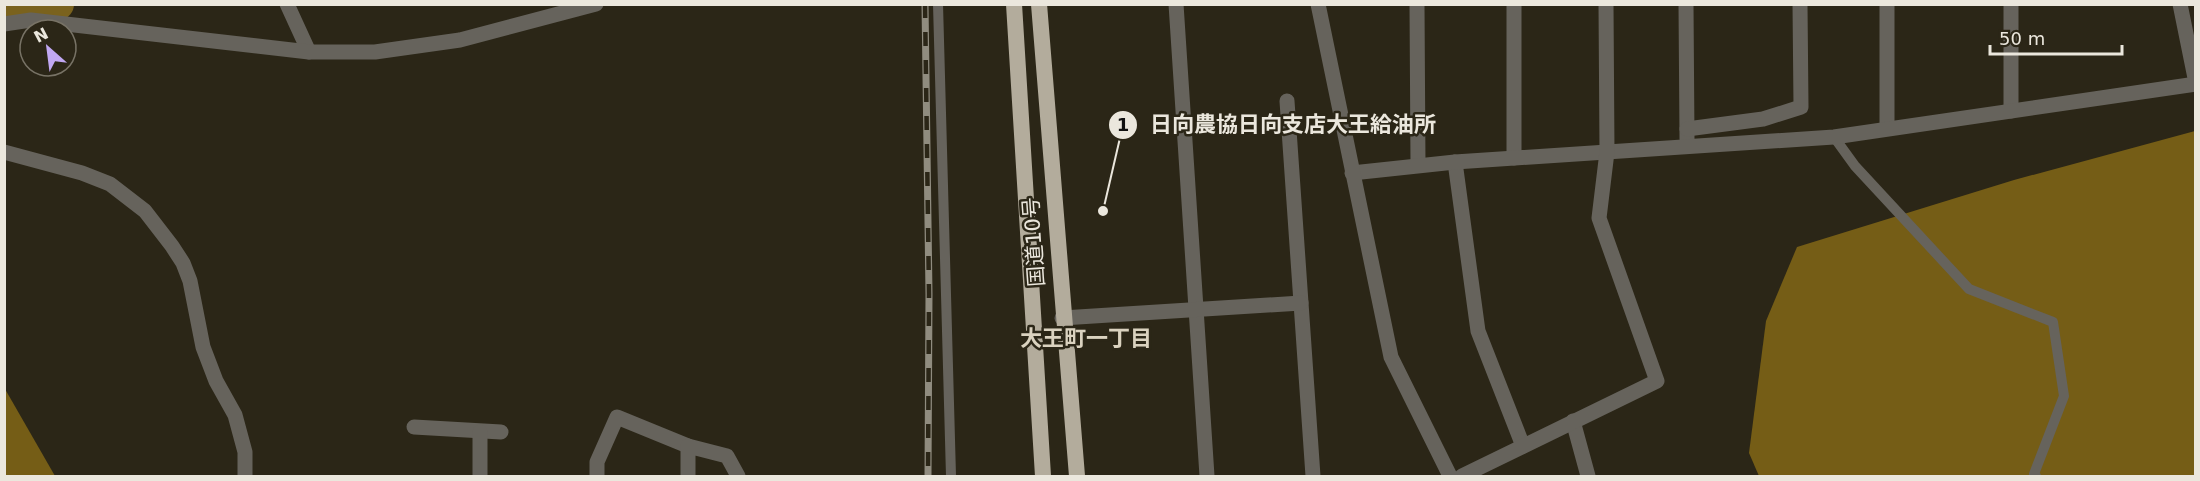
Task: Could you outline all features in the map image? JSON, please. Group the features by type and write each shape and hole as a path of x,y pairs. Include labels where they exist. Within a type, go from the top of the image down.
{"highway":[{"name":"国道10号","path":"1014,4 1043,477"},
{"name":"国道10号","path":"1039,4 1062,318 1077,477"}],"street":[{"path":"287,4 309,52"},
{"path":"4,24 31,20 309,52 375,52 460,40 596,4"},
{"path":"1176,4 1207,477"},
{"path":"1318,4 1391,357 1450,477"},
{"path":"1417,4 1418,165"},
{"path":"1514,4 1514,158"},
{"path":"1462,477 1657,381 1599,218 1606,152 1606,4"},
{"path":"1686,4 1687,148"},
{"path":"1687,129 1763,118 1801,107 1800,4"},
{"path":"1887,4 1887,128"},
{"path":"2010,111 2011,4"},
{"path":"1352,173 1455,162 1834,137 2196,84 2180,4"},
{"path":"1287,101 1313,477"},
{"path":"4,152 82,172 110,184 145,211 171,246 183,263 190,282 203,346 216,381 235,416 245,452 245,477"},
{"path":"1455,162 1478,331 1523,446"},
{"path":"1062,318 1301,303"},
{"path":"597,477 597,462 617,417 688,446 727,456 738,477"},
{"path":"1573,421 1588,477"},
{"path":"414,427 501,432"},
{"path":"480,432 480,477"},
{"path":"688,446 688,477"}],"lane":[{"path":"938,4 951,477"},
{"path":"1834,137 1855,166 1970,289 2053,322 2064,396 2034,474 2036,477"}],"shaded area":[{"path":"2195,131 2195,476 1759,476 1749,453 1766,321 1797,247 2014,180"},
{"path":"5,389 55,476 5,476"}],"waterway":[{"path":"13,4 28,7 58,4"}],"railway":[{"path":"925,4 929,294 928,476"}],"place":[{"name":"日向農協日向支店大王給油所","path":"1103,211"}],"district":[{"name":"大王町一丁目","path":"1086,338"}]}
